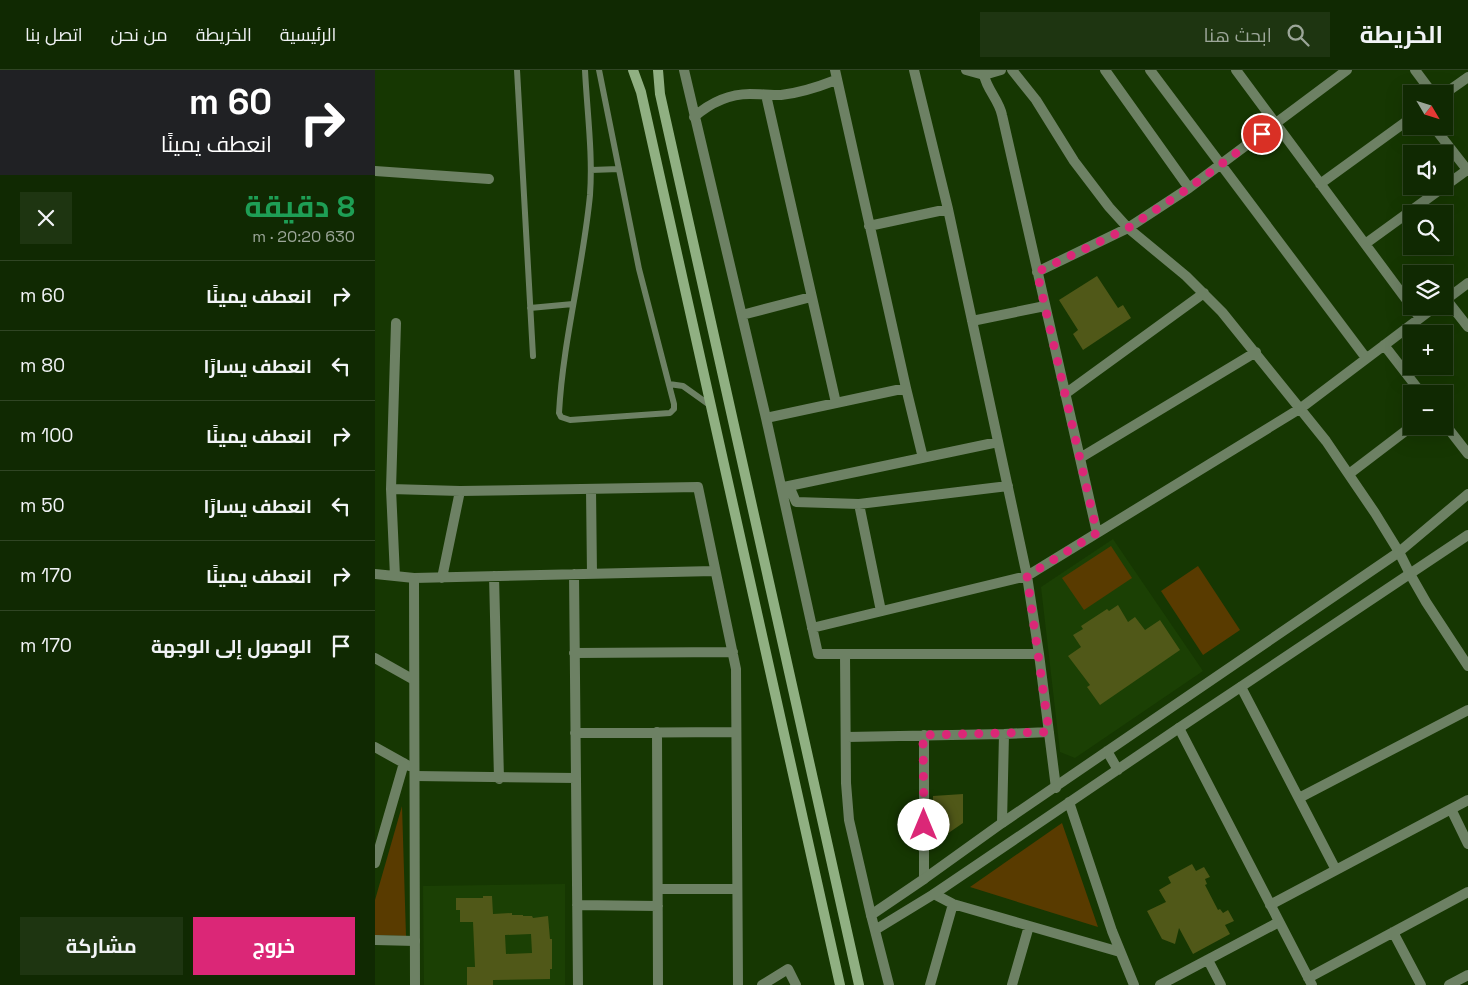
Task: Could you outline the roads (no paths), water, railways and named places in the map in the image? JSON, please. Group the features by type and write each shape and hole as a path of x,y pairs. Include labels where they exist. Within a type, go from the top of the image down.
{"main road":[{"path":"633,70 641,92 840,985"},
{"path":"658,70 661,94 859,985"}],"street":[{"path":"684,70 766,418 785,487 818,654 1039,654"},
{"path":"914,70 948,209 1027,576 1056,788"},
{"path":"966,70 984,75 1001,70"},
{"path":"1012,70 1036,100 1091,184 1128,228 1167,259 1204,293 1234,325 1301,408 1349,474 1468,666"},
{"path":"1105,70 1189,188"},
{"path":"1150,70 1366,358"},
{"path":"1236,70 1420,318"},
{"path":"1037,272 1128,228 1189,188 1347,70"},
{"path":"1415,70 1426,85"},
{"path":"694,117 709,105 727,98 747,94 788,94 809,90 836,75 923,458"},
{"path":"984,75 988,87 1001,109 1097,533"},
{"path":"1453,88 1468,77"},
{"path":"766,95 836,403"},
{"path":"1320,184 1403,124"},
{"path":"1365,244 1468,171 1440,135"},
{"path":"375,171 489,179"},
{"path":"869,226 948,209"},
{"path":"1453,294 1468,283"},
{"path":"1065,394 1204,293"},
{"path":"742,315 811,297"},
{"path":"972,321 1045,306"},
{"path":"1453,309 1468,327"},
{"path":"812,628 1027,576 1301,408 1424,315"},
{"path":"395,576 391,489 396,324"},
{"path":"1384,345 1415,385"},
{"path":"1080,458 1256,352"},
{"path":"766,418 906,388"},
{"path":"1349,474 1403,433"},
{"path":"1453,435 1468,454"},
{"path":"785,487 998,442"},
{"path":"785,487 796,502 859,504 1008,486"},
{"path":"391,489 460,491 698,487 714,571 736,669 738,985"},
{"path":"591,489 592,574"},
{"path":"442,578 460,491"},
{"path":"871,915 925,879 1002,823 1056,788 1107,751 1399,552 1468,494"},
{"path":"859,504 881,611"},
{"path":"875,930 934,894 1468,535"},
{"path":"375,574 414,578 442,578 714,571"},
{"path":"574,574 578,985"},
{"path":"494,576 499,779"},
{"path":"414,578 415,985"},
{"path":"575,653 733,652"},
{"path":"845,654 846,783 849,820 889,985"},
{"path":"375,658 414,680"},
{"path":"1241,687 1336,870"},
{"path":"1299,798 1468,710"},
{"path":"1179,728 1310,981 1393,932 1468,892"},
{"path":"575,732 736,732"},
{"path":"657,732 658,985"},
{"path":"847,736 1049,732"},
{"path":"1002,823 1004,734"},
{"path":"923,735 925,879 934,894 953,904 1120,952"},
{"path":"375,747 404,763 414,772 499,779 576,778"},
{"path":"1107,751 1118,770"},
{"path":"375,863 379,835 404,763"},
{"path":"1269,905 1468,800"},
{"path":"1069,802 1133,985"},
{"path":"1451,808 1468,844"},
{"path":"658,889 737,889"},
{"path":"930,985 953,904"},
{"path":"577,905 658,906"},
{"path":"1160,985 1279,922"},
{"path":"1012,985 1029,926"},
{"path":"1393,932 1421,985"},
{"path":"375,940 415,941"},
{"path":"1208,960 1221,985"},
{"path":"762,985 788,969 797,985"},
{"path":"1449,985 1468,975"}],"lane":[{"path":"517,70 533,356"},
{"path":"585,70 591,170 590,196 559,408 561,417 570,420 670,413 675,407 639,269 599,70"},
{"path":"591,170 619,169"},
{"path":"530,308 573,304"},
{"path":"669,384 683,386 711,406"}]}
